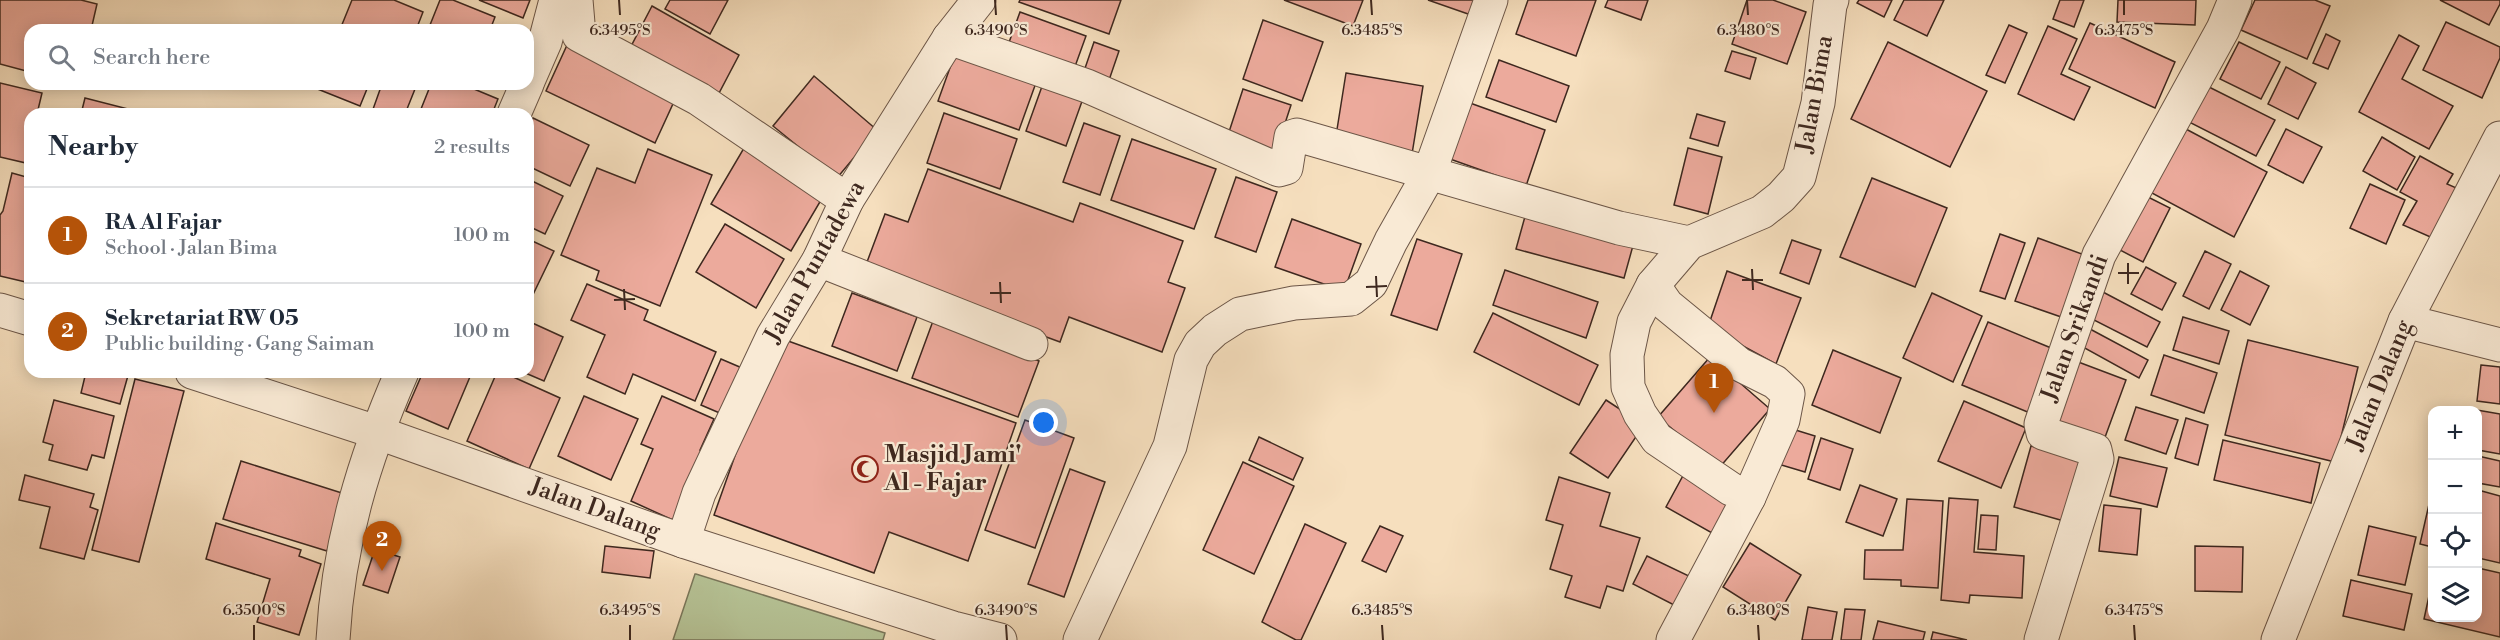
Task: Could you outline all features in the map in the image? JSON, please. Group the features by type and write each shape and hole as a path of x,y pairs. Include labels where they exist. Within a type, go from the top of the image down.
{"street":[{"path":"534,66 545,42 556,0"},
{"path":"576,0 579,35 699,99 847,200"},
{"name":"Jalan Puntadewa","path":"683,541 699,493 772,336 819,260 847,200 949,38 979,0"},
{"path":"1080,640 1170,446 1191,360 1200,344 1215,330 1240,314 1294,303 1351,299 1371,284 1391,241 1429,174 1491,0"},
{"name":"Jalan Srikandi","path":"2041,640 2097,459 2095,450 2043,434 2041,424 2099,255 2223,29 2235,0"},
{"name":"Jalan Bima","path":"1749,497 1731,489 1657,439 1640,414 1628,387 1627,355 1634,322 1653,285 1689,243 1762,212 1781,197 1799,177 1818,103 1826,2"},
{"path":"949,38 1087,86 1279,170 1286,168 1291,137 1297,135 1619,228 1689,243"},
{"path":"516,108 524,90"},
{"name":"Jalan Dalang","path":"2278,640 2405,321 2500,138"},
{"path":"819,260 1031,344"},
{"path":"1653,285 1667,305 1739,364 1775,382 1788,394 1783,420 1749,497 1673,640"},
{"path":"0,310 24,317"},
{"path":"2405,321 2500,345"},
{"name":"Jalan Dalang","path":"210,378 376,432 683,541 953,628 1000,640"},
{"path":"333,640 340,578 353,504 376,432 399,378"}],"green space":[{"path":"695,574 885,633 883,640 673,640"}],"building":[{"path":"0,0 81,0 97,4 92,24 24,24 24,70 0,64"},
{"path":"352,0 394,0 423,12 418,24 342,24"},
{"path":"440,0 453,0 495,17 492,24 430,24"},
{"path":"479,0 530,0 523,18"},
{"path":"670,0 728,0 710,34 665,9"},
{"path":"1020,0 1121,0 1109,34 1019,2"},
{"path":"1284,0 1363,0 1353,26"},
{"path":"1428,0 1476,0 1471,15"},
{"path":"1528,0 1596,0 1576,56 1516,34"},
{"path":"1608,0 1648,0 1641,20 1605,7"},
{"path":"1747,0 1773,0 1806,12 1787,64 1732,44"},
{"path":"1859,0 1892,0 1884,17 1857,3"},
{"path":"1904,0 1944,0 1927,36 1894,20"},
{"path":"2060,0 2084,0 2074,27 2053,19"},
{"path":"2118,0 2196,0 2195,25 2117,22"},
{"path":"2255,0 2315,0 2330,6 2307,59 2241,30"},
{"path":"2440,0 2500,0 2500,4 2489,25"},
{"path":"652,6 739,55 718,95 626,56"},
{"path":"1020,12 1086,36 1073,72 1007,48"},
{"path":"1263,20 1323,42 1302,101 1243,79"},
{"path":"2446,22 2500,47 2500,58 2482,98 2423,70"},
{"path":"2090,23 2175,62 2155,108 2069,69"},
{"path":"2009,25 2027,33 2005,83 1986,75"},
{"path":"2048,26 2077,39 2061,74 2090,87 2074,120 2018,94"},
{"path":"2326,34 2340,41 2328,69 2313,63"},
{"path":"2399,35 2419,46 2402,79 2453,106 2429,149 2359,112"},
{"path":"1094,42 1119,51 1107,86 1082,77"},
{"path":"1888,42 1987,91 1950,167 1851,119"},
{"path":"2239,42 2280,62 2261,99 2220,79"},
{"path":"568,43 677,95 655,143 546,91"},
{"path":"956,51 1037,80 1019,130 938,101"},
{"path":"1732,51 1756,58 1750,79 1725,71"},
{"path":"1499,60 1569,86 1556,122 1486,97"},
{"path":"2286,67 2316,83 2298,119 2268,104"},
{"path":"1346,73 1423,86 1412,154 1335,142"},
{"path":"814,76 877,130 837,178 773,126"},
{"path":"1045,78 1085,93 1066,146 1026,131"},
{"path":"0,83 42,93 38,108 24,108 24,163 0,157"},
{"path":"2207,86 2275,120 2256,156 2189,122"},
{"path":"1243,89 1291,105 1276,151 1228,135"},
{"path":"320,90 367,90 360,106"},
{"path":"380,90 415,90 407,108 373,108"},
{"path":"429,90 476,90 498,99 494,108 421,108"},
{"path":"85,98 124,108 82,108"},
{"path":"1470,103 1545,130 1526,186 1450,159"},
{"path":"944,113 1017,139 1000,189 927,163"},
{"path":"1697,114 1725,122 1718,146 1690,138"},
{"path":"534,118 589,145 570,186 534,169"},
{"path":"1084,123 1120,136 1100,195 1063,182"},
{"path":"2184,128 2267,172 2234,237 2150,192"},
{"path":"2286,129 2322,147 2303,183 2268,165"},
{"path":"2382,137 2415,157 2397,190 2363,171"},
{"path":"1132,139 1216,169 1194,229 1111,200"},
{"path":"744,148 824,195 791,251 711,204"},
{"path":"1688,148 1722,157 1708,214 1674,205"},
{"path":"648,149 712,175 660,306 596,280 599,271 561,255 597,168 635,183"},
{"path":"2420,156 2453,174 2447,184 2461,190 2435,239 2403,225 2417,201 2400,192"},
{"path":"928,169 1073,222 1080,203 1183,241 1168,282 1185,288 1162,352 1069,317 1060,342 864,270 885,214 908,222"},
{"path":"12,173 24,176 24,282 0,276 0,215"},
{"path":"1236,177 1277,192 1256,252 1215,237"},
{"path":"1872,178 1947,208 1915,287 1840,257"},
{"path":"534,182 563,196 545,234 534,229"},
{"path":"2370,184 2405,200 2386,244 2350,228"},
{"path":"2144,195 2170,208 2143,262 2118,249"},
{"path":"1526,213 1634,242 1624,278 1516,249"},
{"path":"1292,219 1361,244 1344,291 1275,267"},
{"path":"725,224 784,259 756,308 696,272"},
{"path":"2000,234 2025,243 2005,299 1980,291"},
{"path":"2038,238 2090,257 2067,319 2015,301"},
{"path":"1417,239 1462,254 1437,330 1391,315"},
{"path":"1792,240 1821,250 1809,284 1780,273"},
{"path":"534,242 554,251 534,293"},
{"path":"2205,251 2231,264 2209,309 2183,296"},
{"path":"2146,267 2176,283 2162,310 2131,294"},
{"path":"1505,270 1598,302 1586,338 1493,305"},
{"path":"1727,271 1801,298 1776,364 1708,327"},
{"path":"2240,271 2269,286 2250,325 2221,310"},
{"path":"587,284 648,310 644,320 716,352 695,401 633,374 625,394 587,377 605,335 571,320"},
{"path":"2101,291 2160,322 2147,347 2088,317"},
{"path":"852,293 917,317 897,371 832,346"},
{"path":"1932,293 1982,316 1953,382 1903,358"},
{"path":"1493,313 1598,365 1579,405 1474,352"},
{"path":"2183,317 2229,331 2219,364 2173,350"},
{"path":"933,321 1039,361 1018,417 912,378"},
{"path":"1988,322 2056,350 2030,413 1962,385"},
{"path":"534,324 563,337 544,381 534,377"},
{"path":"2090,329 2148,360 2139,378 2081,346"},
{"name":"Masjid Jami' Al - Fajar","path":"777,337 1016,423 968,561 889,532 874,573 714,515"},
{"path":"2248,340 2358,367 2335,462 2225,435"},
{"path":"1833,350 1901,378 1880,433 1812,405"},
{"path":"2164,355 2217,373 2204,413 2151,395"},
{"path":"1710,357 1770,409 1719,468 1658,417"},
{"path":"721,359 749,371 729,417 701,405"},
{"path":"2073,360 2126,380 2104,440 2051,420"},
{"path":"2481,365 2500,367 2500,404 2477,401"},
{"path":"85,378 127,378 120,404 81,393"},
{"path":"420,378 469,378 448,429 406,411"},
{"path":"494,378 515,378 560,398 529,469 467,441"},
{"path":"135,379 184,391 139,562 92,550"},
{"path":"584,396 638,419 611,480 558,456"},
{"path":"662,396 714,419 700,450 705,452 675,521 631,501 653,449 641,444"},
{"path":"54,400 114,416 104,458 92,455 87,470 49,460 53,445 43,442"},
{"path":"1606,400 1644,425 1608,478 1570,453"},
{"path":"1964,401 2026,428 2001,488 1938,461"},
{"path":"2136,407 2178,420 2166,454 2125,440"},
{"path":"2482,411 2500,414 2500,454 2482,451"},
{"path":"2186,418 2208,425 2198,465 2175,458"},
{"path":"1025,420 1074,438 1035,548 985,530"},
{"path":"1789,428 1815,436 1805,472 1778,464"},
{"path":"1259,437 1303,458 1293,480 1249,460"},
{"path":"1821,438 1853,449 1840,490 1808,479"},
{"path":"2223,440 2320,463 2311,503 2214,480"},
{"path":"2031,446 2081,459 2064,521 2014,507"},
{"path":"2119,457 2167,468 2157,507 2110,496"},
{"path":"2482,457 2500,461 2500,487 2482,484"},
{"path":"241,461 345,494 327,551 223,519"},
{"path":"1243,462 1294,486 1254,574 1203,550"},
{"path":"1070,469 1105,482 1064,597 1028,584"},
{"path":"1685,472 1731,498 1712,533 1666,507"},
{"path":"25,475 94,494 90,507 98,510 84,559 40,548 50,507 19,500"},
{"path":"1559,477 1610,493 1600,526 1640,538 1623,591 1607,586 1600,608 1565,597 1572,576 1550,569 1563,525 1546,520"},
{"path":"1860,485 1897,499 1883,536 1846,522"},
{"path":"2482,491 2500,496 2500,563 2482,559"},
{"path":"1949,498 1978,500 1974,552 2024,556 2022,598 1970,595 1969,603 1941,600"},
{"path":"1907,499 1943,501 1938,588 1901,586 1901,580 1864,579 1865,550 1903,550"},
{"path":"2104,505 2141,509 2137,555 2099,551"},
{"path":"2428,509 2428,546 2420,544"},
{"path":"1981,515 1998,516 1996,550 1978,549"},
{"path":"216,523 301,550 299,556 321,564 299,635 257,622 270,579 206,559"},
{"path":"1305,524 1346,543 1301,640 1296,640 1262,622"},
{"path":"1380,526 1403,536 1386,572 1362,561"},
{"path":"2369,526 2416,537 2405,585 2358,575"},
{"path":"1750,543 1801,575 1775,620 1723,587"},
{"path":"605,546 654,551 650,578 602,572"},
{"path":"2195,546 2243,547 2242,592 2195,591"},
{"path":"375,549 400,557 388,593 363,585"},
{"path":"1647,556 1691,577 1676,606 1633,584"},
{"path":"2482,569 2500,573 2500,637 2437,622 2482,622"},
{"path":"2351,580 2412,594 2404,630 2343,616"},
{"path":"2428,600 2428,620 2424,619"},
{"path":"1808,607 1837,612 1832,640 1802,640"},
{"path":"1845,609 1865,610 1861,640 1841,640"},
{"path":"1878,621 1925,632 1923,640 1873,640"},
{"path":"1933,632 1967,640 1931,640"}],"place":[{"name":"RA Al Fajar","path":"1714,413"},
{"name":"Masjid Jami' Al - Fajar","path":"865,469"},
{"name":"Sekretariat RW 05","path":"382,571"}]}
